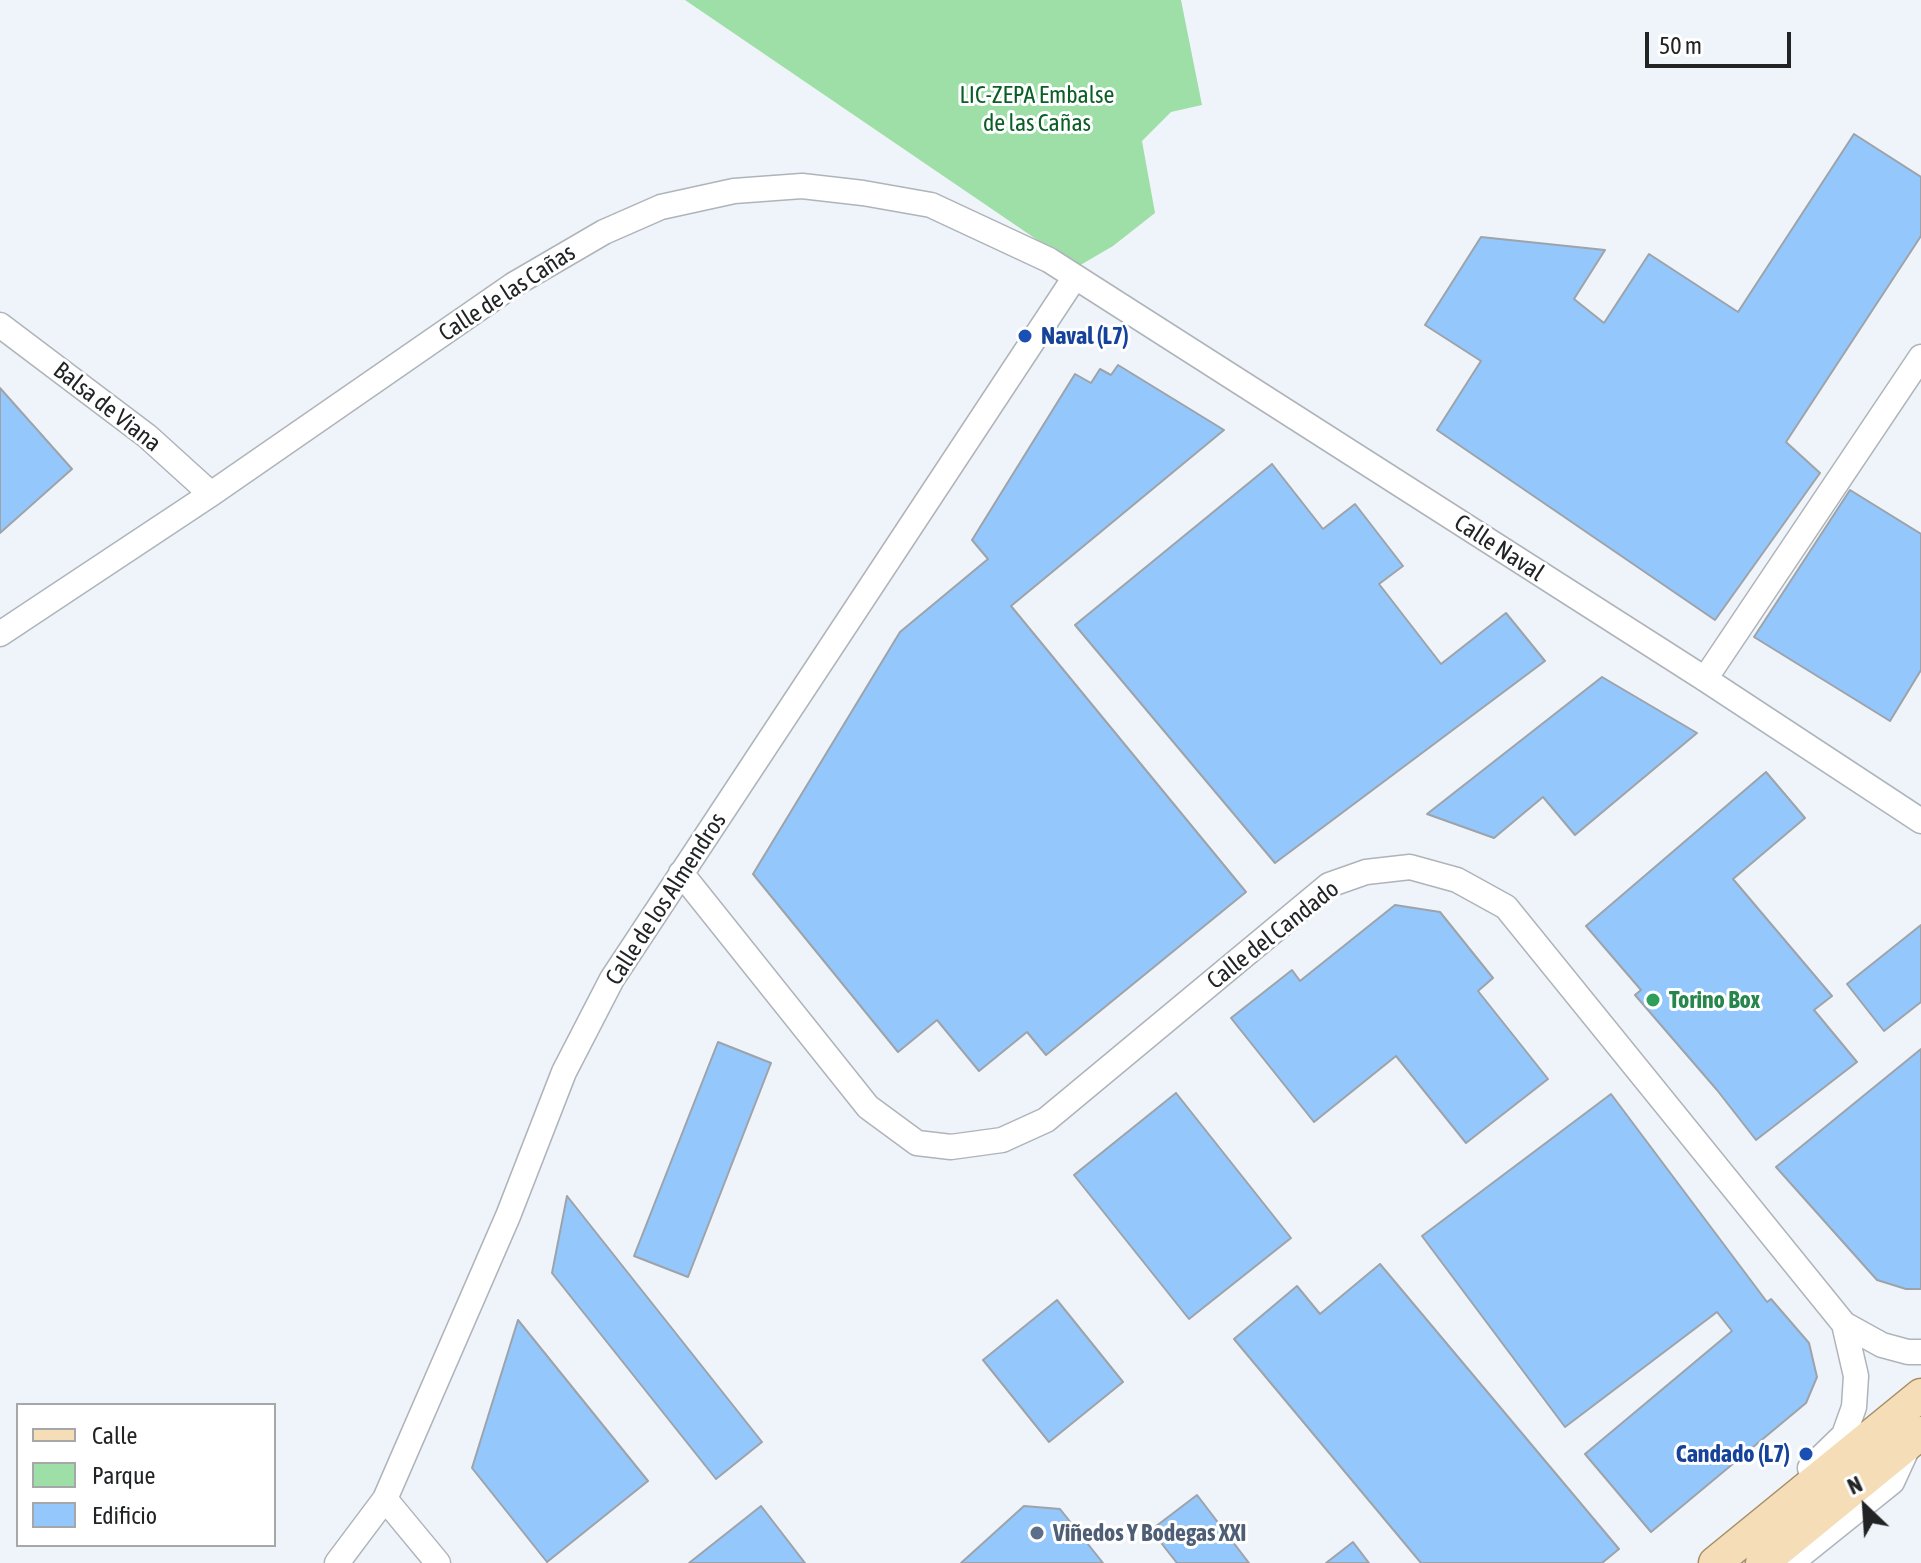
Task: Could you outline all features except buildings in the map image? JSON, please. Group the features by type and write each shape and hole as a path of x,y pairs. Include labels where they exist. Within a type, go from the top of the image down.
{"main road":[{"path":"1715,1563 1921,1395"},
{"path":"1762,1563 1916,1437"}],"street":[{"name":"Calle de las Cañas","path":"0,634 211,494 513,285 604,232 661,207 734,191 802,186 863,193 931,205 1049,260 1075,277"},
{"name":"Calle Naval","path":"1075,277 1705,679 1921,821"},
{"name":"Calle de los Almendros","path":"337,1563 385,1499 508,1216 564,1072 612,979 1075,277"},
{"name":"Balsa de Viana","path":"0,325 147,436 211,494"},
{"path":"1705,679 1921,357"},
{"name":"Calle del Candado","path":"681,873 868,1107 917,1143 951,1147 1002,1140 1046,1120 1329,885 1366,872 1410,867 1457,880 1506,907 1844,1324 1882,1345 1921,1352"},
{"path":"1704,1563 1714,1547 1825,1455 1844,1435 1854,1407 1856,1376 1844,1324"},
{"path":"1791,1563 1892,1482 1916,1437"},
{"path":"385,1499 438,1563"}],"green space":[{"name":"LIC-ZEPA Embalse de las Cañas","path":"685,0 1181,0 1202,105 1171,112 1142,141 1155,213 1113,246 1077,267"}],"place":[{"name":"Naval (L7)","path":"1025,336"},
{"name":"Torino Box","path":"1653,1000"},
{"name":"Candado (L7)","path":"1806,1454"},
{"name":"Viñedos Y Bodegas XXI","path":"1037,1533"}]}
